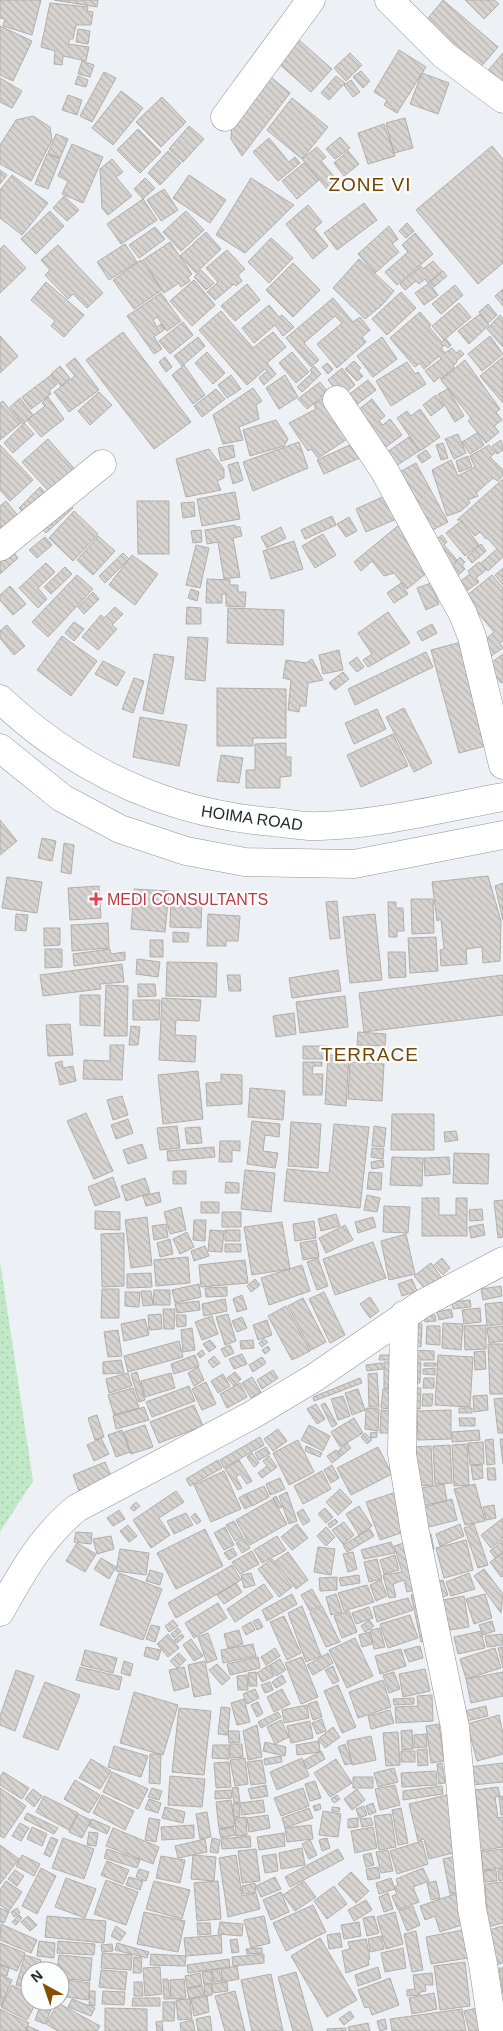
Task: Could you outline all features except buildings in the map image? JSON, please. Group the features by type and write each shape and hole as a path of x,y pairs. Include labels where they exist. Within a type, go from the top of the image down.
{"street":[{"path":"225,117 311,0"},
{"path":"389,0 444,55 503,99"},
{"path":"337,400 384,470 463,614 472,637 503,765"},
{"path":"0,547 102,464"},
{"name":"HOIMA ROAD","path":"0,699 70,756 127,787 193,810 253,821 318,826 361,822 503,797"},
{"path":"0,748 62,798 120,829 186,851 245,862 354,864 503,835"},
{"path":"0,1612 21,1574 43,1541 63,1519 77,1508 283,1396 314,1378 404,1315 457,1284 503,1261"},
{"path":"404,1315 402,1454 415,1532 455,1726 472,1909 493,2031"}],"green space":[{"path":"0,1261 33,1481 0,1532"}],"place":[{"name":"MEDI CONSULTANTS","path":"96,899"}],"district":[{"name":"ZONE VI","path":"370,184"},
{"name":"TERRACE","path":"370,1054"}]}
